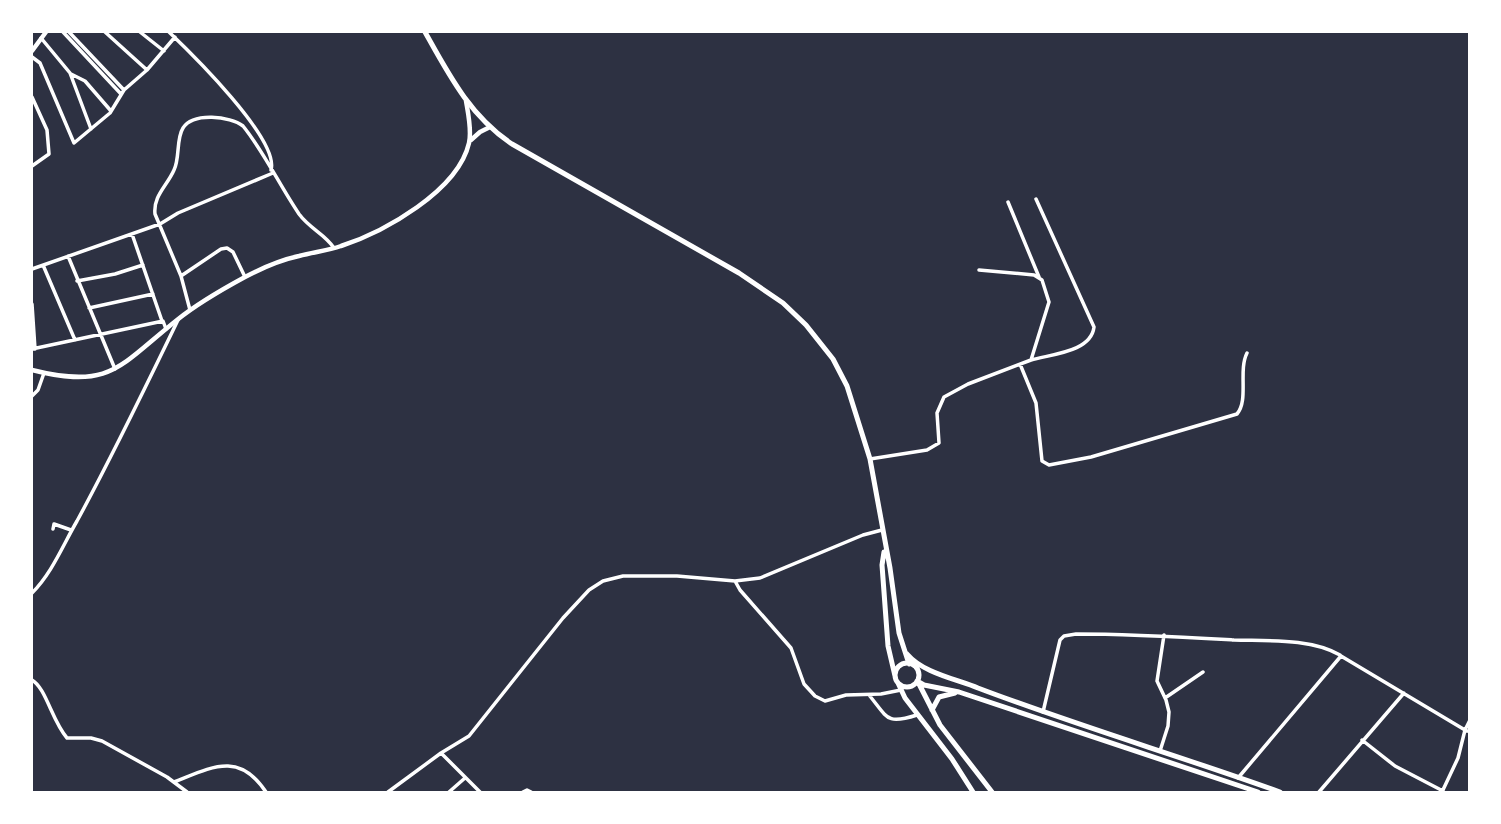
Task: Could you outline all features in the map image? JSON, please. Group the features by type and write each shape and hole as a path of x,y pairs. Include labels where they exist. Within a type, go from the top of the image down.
{"main road":[{"path":"425,32 466,100 490,127 512,145 740,274 783,303 806,325 833,359 847,386 870,460 903,648 909,664"},
{"path":"884,545 882,565 888,646 895,676 917,715 952,759 971,791"},
{"path":"903,648 910,657 932,670 1043,712 1280,793"},
{"path":"895,676 899,666 909,664 932,670"},
{"path":"917,668 918,681 940,725 992,793"},
{"path":"898,683 908,687 918,681"},
{"path":"918,681 959,692 1258,793"},
{"path":"932,710 939,697 959,692"},
{"path":"971,791 973,781 981,780"}],"street":[{"path":"32,51 46,32"},
{"path":"63,32 121,95"},
{"path":"69,32 124,90"},
{"path":"105,32 147,70"},
{"path":"140,32 164,51"},
{"path":"169,32 195,55 253,124 268,152 273,166 272,172"},
{"path":"32,57 40,63 74,143 111,112 124,90 147,70 175,37"},
{"path":"41,38 70,73 91,129"},
{"path":"70,73 85,81 111,112"},
{"path":"32,97 47,130 50,154 32,166"},
{"path":"466,100 470,141"},
{"path":"190,310 181,276 155,211 156,201 176,166 181,131 192,121 215,117 230,118 239,123 309,228 329,240 334,249"},
{"path":"32,370 69,378 86,378 115,369 128,362 178,318 245,277 286,259 334,249 383,228 434,193 453,175 470,141 490,127"},
{"path":"32,269 160,224 178,213 272,172"},
{"path":"870,460 927,450 939,443 937,412 944,397 968,384 1020,364 1083,345 1092,337 1094,327 1036,199"},
{"path":"1008,202 1049,302 1031,360"},
{"path":"132,234 166,329"},
{"path":"181,276 221,249 228,248 233,252 245,277"},
{"path":"68,256 115,369"},
{"path":"43,265 75,341"},
{"path":"77,281 115,274 143,265"},
{"path":"979,270 1039,277"},
{"path":"89,308 153,294"},
{"path":"32,304 33,349 163,321"},
{"path":"32,593 40,584 117,448 178,318"},
{"path":"1020,364 1037,403 1042,461 1049,465 1091,457 1237,414 1242,405 1241,368 1247,353"},
{"path":"32,396 38,390 44,373"},
{"path":"53,529 54,524 71,530"},
{"path":"387,793 469,736 563,618 589,590 603,581 623,576 677,576 736,581 760,578 863,535 882,530"},
{"path":"736,581 740,590 791,648 804,684 815,696 825,701 846,695 901,690"},
{"path":"1160,751 1168,726 1169,712 1157,681 1164,635"},
{"path":"1043,712 1060,640 1064,636 1164,635 1313,645 1332,650 1467,731"},
{"path":"1238,778 1341,656"},
{"path":"1165,698 1203,672"},
{"path":"32,680 42,688 50,711 67,738 102,741 174,782 187,793"},
{"path":"1319,793 1404,693"},
{"path":"869,695 888,718 897,721 917,715"},
{"path":"1362,740 1395,766 1442,792 1458,758 1469,720"},
{"path":"441,753 480,793"},
{"path":"174,782 215,766 229,765 246,771 266,793"},
{"path":"449,793 465,778"},
{"path":"523,793 527,790 531,793"}]}
